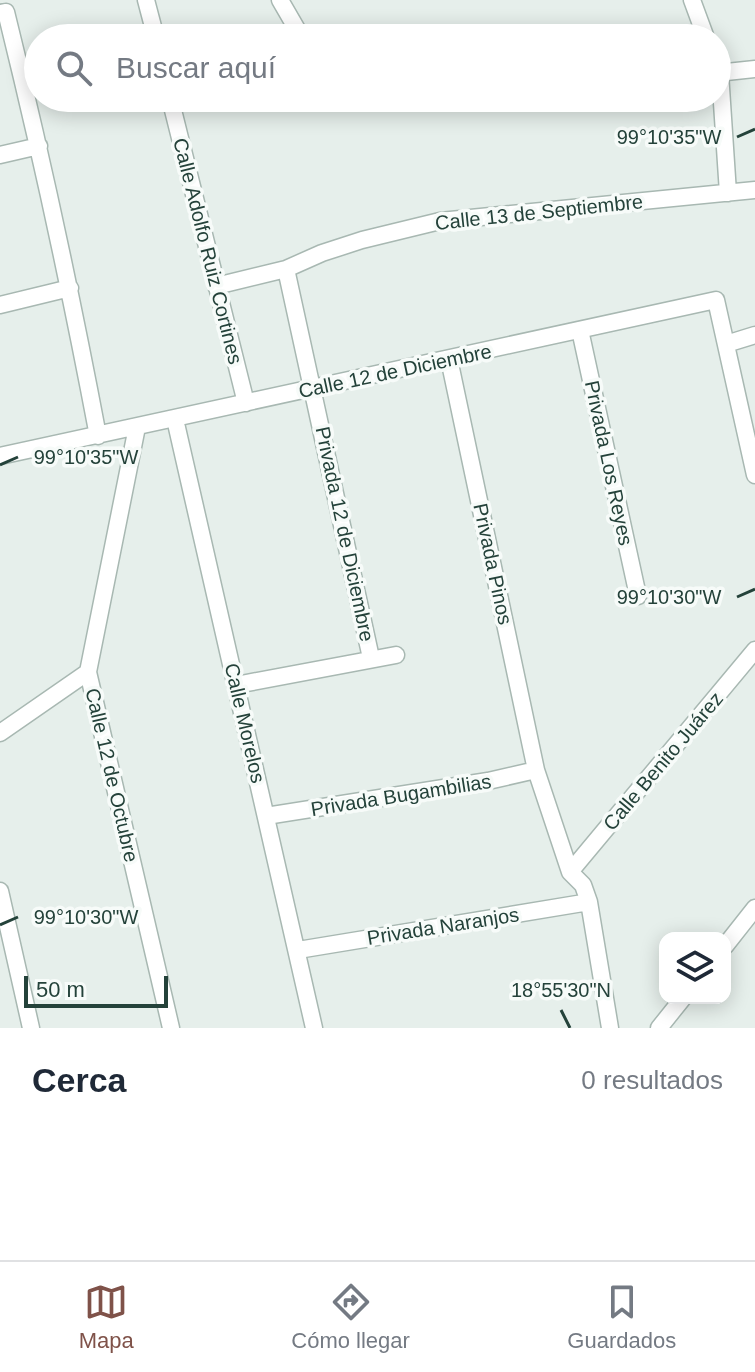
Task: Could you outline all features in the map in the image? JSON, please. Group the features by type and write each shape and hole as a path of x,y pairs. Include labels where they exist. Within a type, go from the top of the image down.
{"street":[{"path":"146,0 152,24"},
{"path":"280,0 294,24"},
{"path":"692,0 701,24"},
{"path":"3,13 24,91"},
{"path":"731,70 755,69"},
{"path":"30,112 70,288 98,436"},
{"name":"Calle Adolfo Ruiz Cortines","path":"173,112 246,403"},
{"path":"721,112 728,193"},
{"path":"0,155 39,146"},
{"name":"Calle 13 de Septiembre","path":"216,286 286,269 348,244 440,221 755,190"},
{"name":"Privada 12 de Diciembre","path":"286,269 371,658"},
{"path":"0,305 70,288"},
{"name":"Calle 12 de Diciembre","path":"0,456 716,300 726,344"},
{"name":"Privada Los Reyes","path":"580,330 638,596"},
{"path":"754,472 726,344 755,335"},
{"name":"Privada Pinos","path":"449,359 536,770 570,872 583,885 589,902"},
{"name":"Calle Morelos","path":"175,419 314,1028"},
{"name":"Calle 12 de Octubre","path":"137,427 88,672 171,1028"},
{"name":"Calle Benito Juárez","path":"570,872 755,650"},
{"name":"Privada 12 de Diciembre","path":"236,685 396,655"},
{"path":"0,733 88,672"},
{"name":"Privada Bugambilias","path":"266,816 488,781 536,770"},
{"path":"0,891 31,1028"},
{"path":"589,902 610,1028"},
{"name":"Privada Naranjos","path":"298,950 589,902"},
{"path":"731,938 755,908"},
{"path":"659,1028 678,1004"}]}
